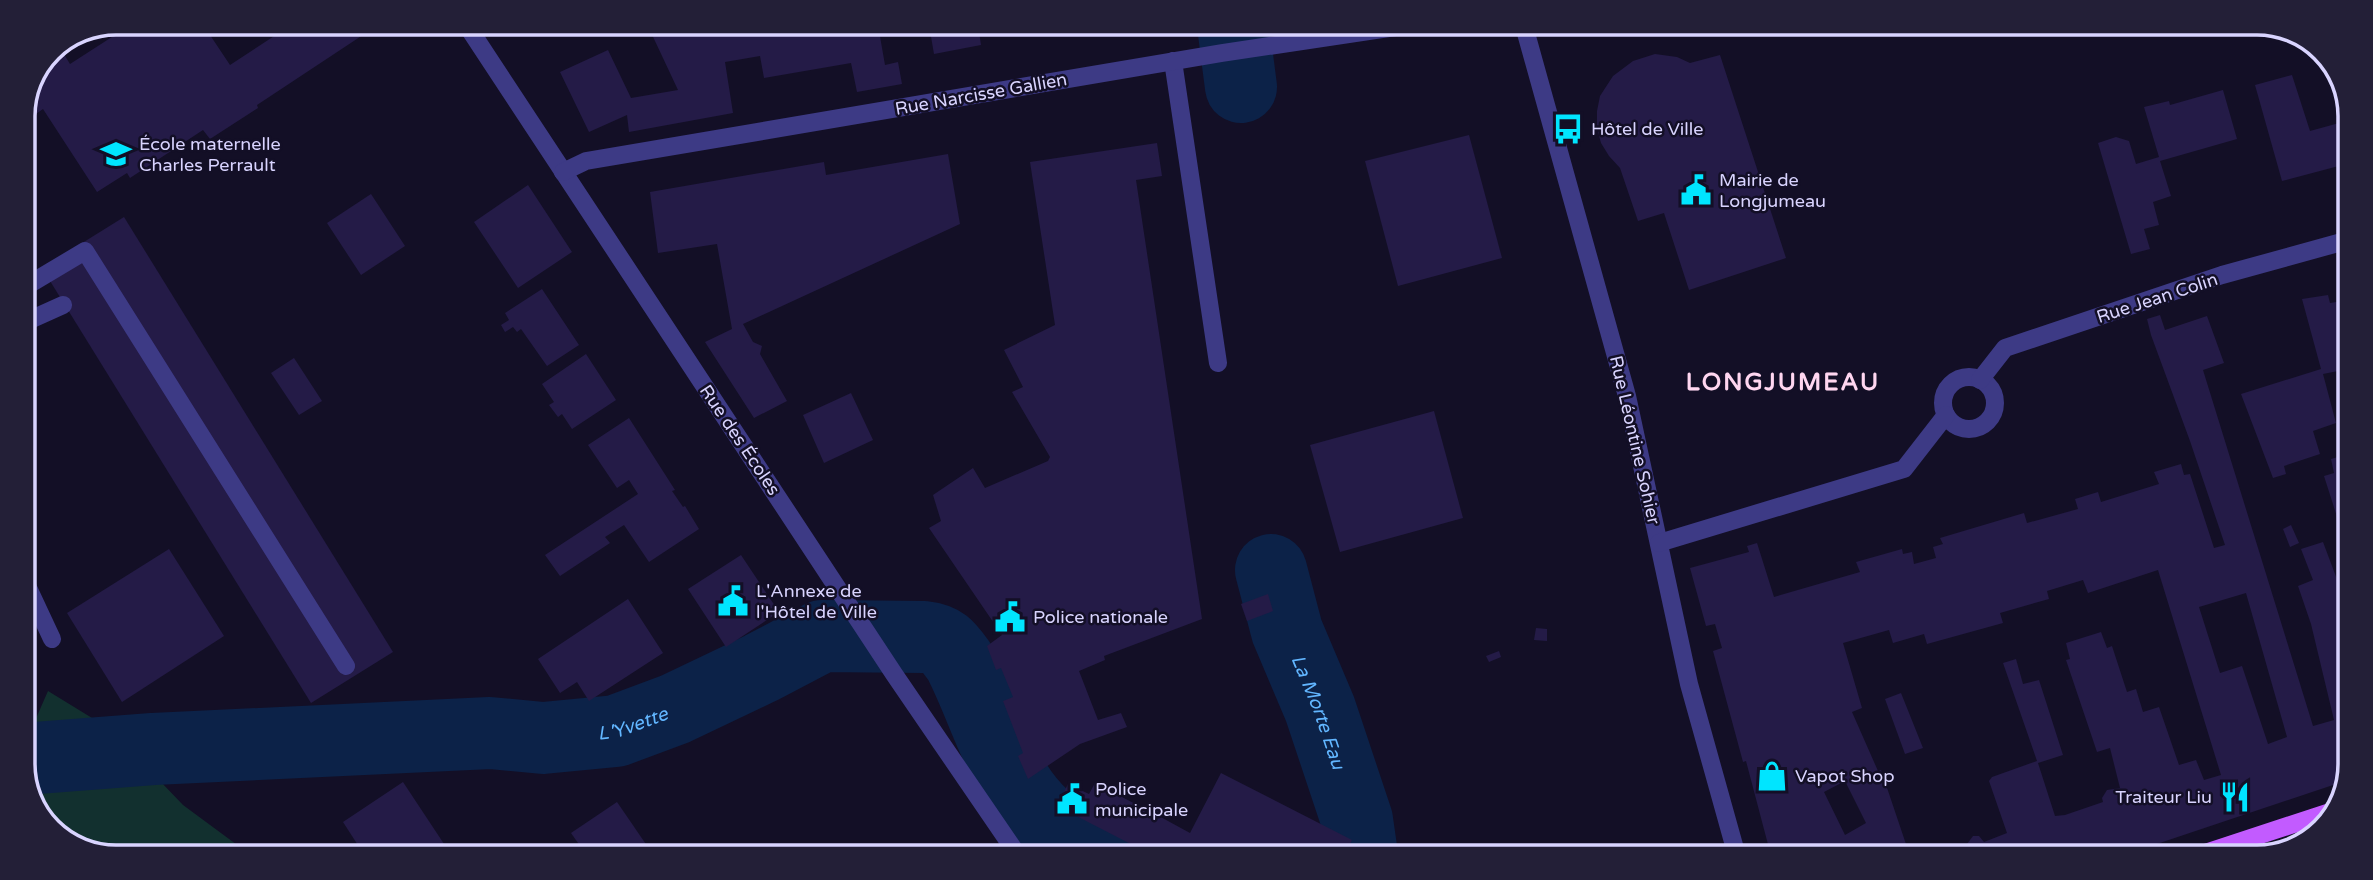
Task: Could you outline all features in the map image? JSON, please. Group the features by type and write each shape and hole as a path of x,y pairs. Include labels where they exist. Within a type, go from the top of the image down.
{"main road":[{"path":"2230,845 2319,816"}],"street":[{"name":"Rue des Écoles","path":"473,35 894,674 1011,845"},
{"name":"Rue Narcisse Gallien","path":"563,173 586,161 1223,52 1342,35"},
{"name":"Rue Léontine Sohier","path":"1527,35 1636,431 1689,684 1734,845"},
{"path":"1172,61 1218,363"},
{"name":"Rue Jean Colin","path":"1980,380 2005,348 2222,275 2338,243"},
{"path":"35,281 85,251 346,666"},
{"path":"35,318 63,305"},
{"path":"1965,377 1980,380 1993,392 1994,410 1990,418 1976,428 1959,427 1946,415 1943,400 1950,385 1965,377"},
{"path":"1659,543 1904,470 1946,415"},
{"path":"35,602 52,639"}],"green space":[{"path":"48,691 110,729 183,805 237,845 116,845 80,837 52,813 39,790 35,769 35,721"}],"building":[{"path":"116,35 210,35 230,65 276,35 363,35 210,139 203,130 130,178 127,173 97,192 43,109 35,114 41,85 49,71 64,55 70,64"},
{"path":"652,35 880,35 885,65 898,62 902,84 857,92 851,63 764,78 760,56 725,62 733,113 629,132 627,115 589,132 560,72 608,50 631,98 678,90"},
{"path":"931,35 980,35 981,45 934,54"},
{"name":"Mairie de Longjumeau","path":"1655,54 1677,57 1690,63 1720,55 1786,258 1689,290 1664,213 1638,221 1620,168 1601,143 1597,128 1597,111 1600,96 1613,76 1633,61"},
{"path":"2292,75 2310,131 2338,123 2338,166 2282,181 2255,85"},
{"path":"2223,90 2237,139 2160,161 2171,196 2153,202 2159,225 2144,229 2150,249 2131,254 2098,143 2116,137 2129,141 2136,164 2159,157 2144,107 2169,101 2170,105"},
{"path":"1469,135 1502,258 1398,286 1365,161"},
{"path":"1157,143 1162,176 1136,180 1202,619 1104,656 1105,660 1079,671 1098,720 1121,713 1127,727 1080,744 1028,779 1018,756 1023,753 1003,701 1013,697 1001,668 996,670 987,646 1002,635 929,528 941,521 933,495 973,468 985,488 1048,461 1050,457 1012,392 1023,387 1004,350 1055,325 1030,162"},
{"path":"948,154 960,224 743,324 753,342 762,346 760,354 787,401 754,418 705,342 732,329 717,244 658,253 650,192 824,162 826,175"},
{"path":"528,185 572,252 518,288 474,222"},
{"path":"371,194 405,246 361,275 327,223"},
{"path":"124,217 393,652 311,703 42,268"},
{"path":"542,289 579,345 547,366 521,329 517,332 513,327 505,332 501,325 509,320 505,313"},
{"path":"2328,295 2330,303 2338,302 2338,371 2323,374 2336,423 2313,431 2320,454 2284,466 2286,474 2273,478 2241,394 2321,369 2302,299"},
{"path":"2160,315 2165,330 2207,316 2224,363 2203,370 2313,726 2334,720 2311,624 2298,586 2313,580 2301,549 2323,542 2338,582 2338,764 2335,784 2154,845 1967,845 1973,836 1979,836 1984,842 2007,833 1989,781 1992,777 2037,761 2003,663 2016,659 2023,684 2039,680 2063,755 2038,763 2055,816 2103,802 2102,798 2107,790 2120,788 2110,748 2097,752 2066,660 2070,659 2066,643 2101,632 2107,648 2112,646 2127,692 2136,689 2143,712 2159,707 2179,765 2196,760 2204,780 2221,775 2158,570 2088,593 2083,580 2047,591 2049,599 2000,613 2003,623 1927,644 1924,634 1893,643 1889,630 1843,643 1862,708 1852,712 1878,771 1881,770 1906,845 1768,845 1713,651 1722,648 1715,624 1706,626 1690,568 1749,552 1747,546 1757,543 1774,597 1860,572 1856,562 1902,549 1903,554 1912,552 1914,564 1936,558 1933,547 1943,544 1940,538 2024,513 2027,523 2078,509 2075,499 2098,492 2101,502 2159,484 2154,472 2181,464 2184,475 2190,474 2214,548 2225,545 2147,319","holes":["2246,593 2287,737 2268,744 2242,666 2220,673 2199,607","1845,781 1866,823 1845,835 1824,792"]},
{"path":"586,354 616,400 572,429 562,414 558,417 549,405 554,402 542,384"},
{"path":"294,358 322,401 299,415 271,373"},
{"path":"851,393 873,440 824,463 803,415"},
{"path":"1434,411 1463,518 1340,552 1310,445"},
{"path":"629,418 675,490 672,491 699,529 649,562 624,525 605,537 610,543 560,576 545,555 638,494 629,480 617,488 588,445"},
{"path":"2338,457 2338,520 2324,476 2334,473 2331,459"},
{"path":"2291,525 2299,543 2290,547 2283,529"},
{"path":"169,549 224,636 122,702 67,613"},
{"name":"L'Annexe de l'Hôtel de Ville","path":"741,555 779,612 726,647 688,589"},
{"path":"1268,594 1273,611 1247,621 1241,604"},
{"path":"628,599 663,653 589,701 577,682 560,693 538,659"},
{"path":"1536,628 1547,629 1547,641 1534,640"},
{"path":"1499,651 1501,657 1489,662 1486,656"},
{"path":"1901,693 1923,748 1905,754 1885,699"},
{"path":"1221,773 1352,840 1350,845 1133,845 1057,806 1068,784 1089,794 1095,783 1145,809 1148,804 1159,810 1157,815 1190,833"},
{"path":"403,782 445,845 358,845 343,822"},
{"path":"617,802 647,845 579,845 571,833"}],"waterway":[{"name":"La Morte Eau","path":"1234,35 1241,87"},
{"name":"La Morte Eau","path":"1271,570 1287,631 1320,709 1357,820 1361,845"},
{"name":"L'Yvette","path":"35,758 153,749 490,733 543,738 616,731 675,709 822,636 924,637 944,644 959,661 995,744 1016,784 1029,802 1060,829 1090,845"}],"place":[{"name":"Hôtel de Ville","path":"1568,129"},
{"name":"École maternelle Charles Perrault","path":"116,154"},
{"name":"Mairie de Longjumeau","path":"1696,190"},
{"name":"L'Annexe de l'Hôtel de Ville","path":"733,601"},
{"name":"Police nationale","path":"1010,617"},
{"name":"Vapot Shop","path":"1772,776"},
{"name":"Traiteur Liu","path":"2235,797"},
{"name":"Police municipale","path":"1072,799"}],"district":[{"name":"LONGJUMEAU","path":"1783,382"}]}
